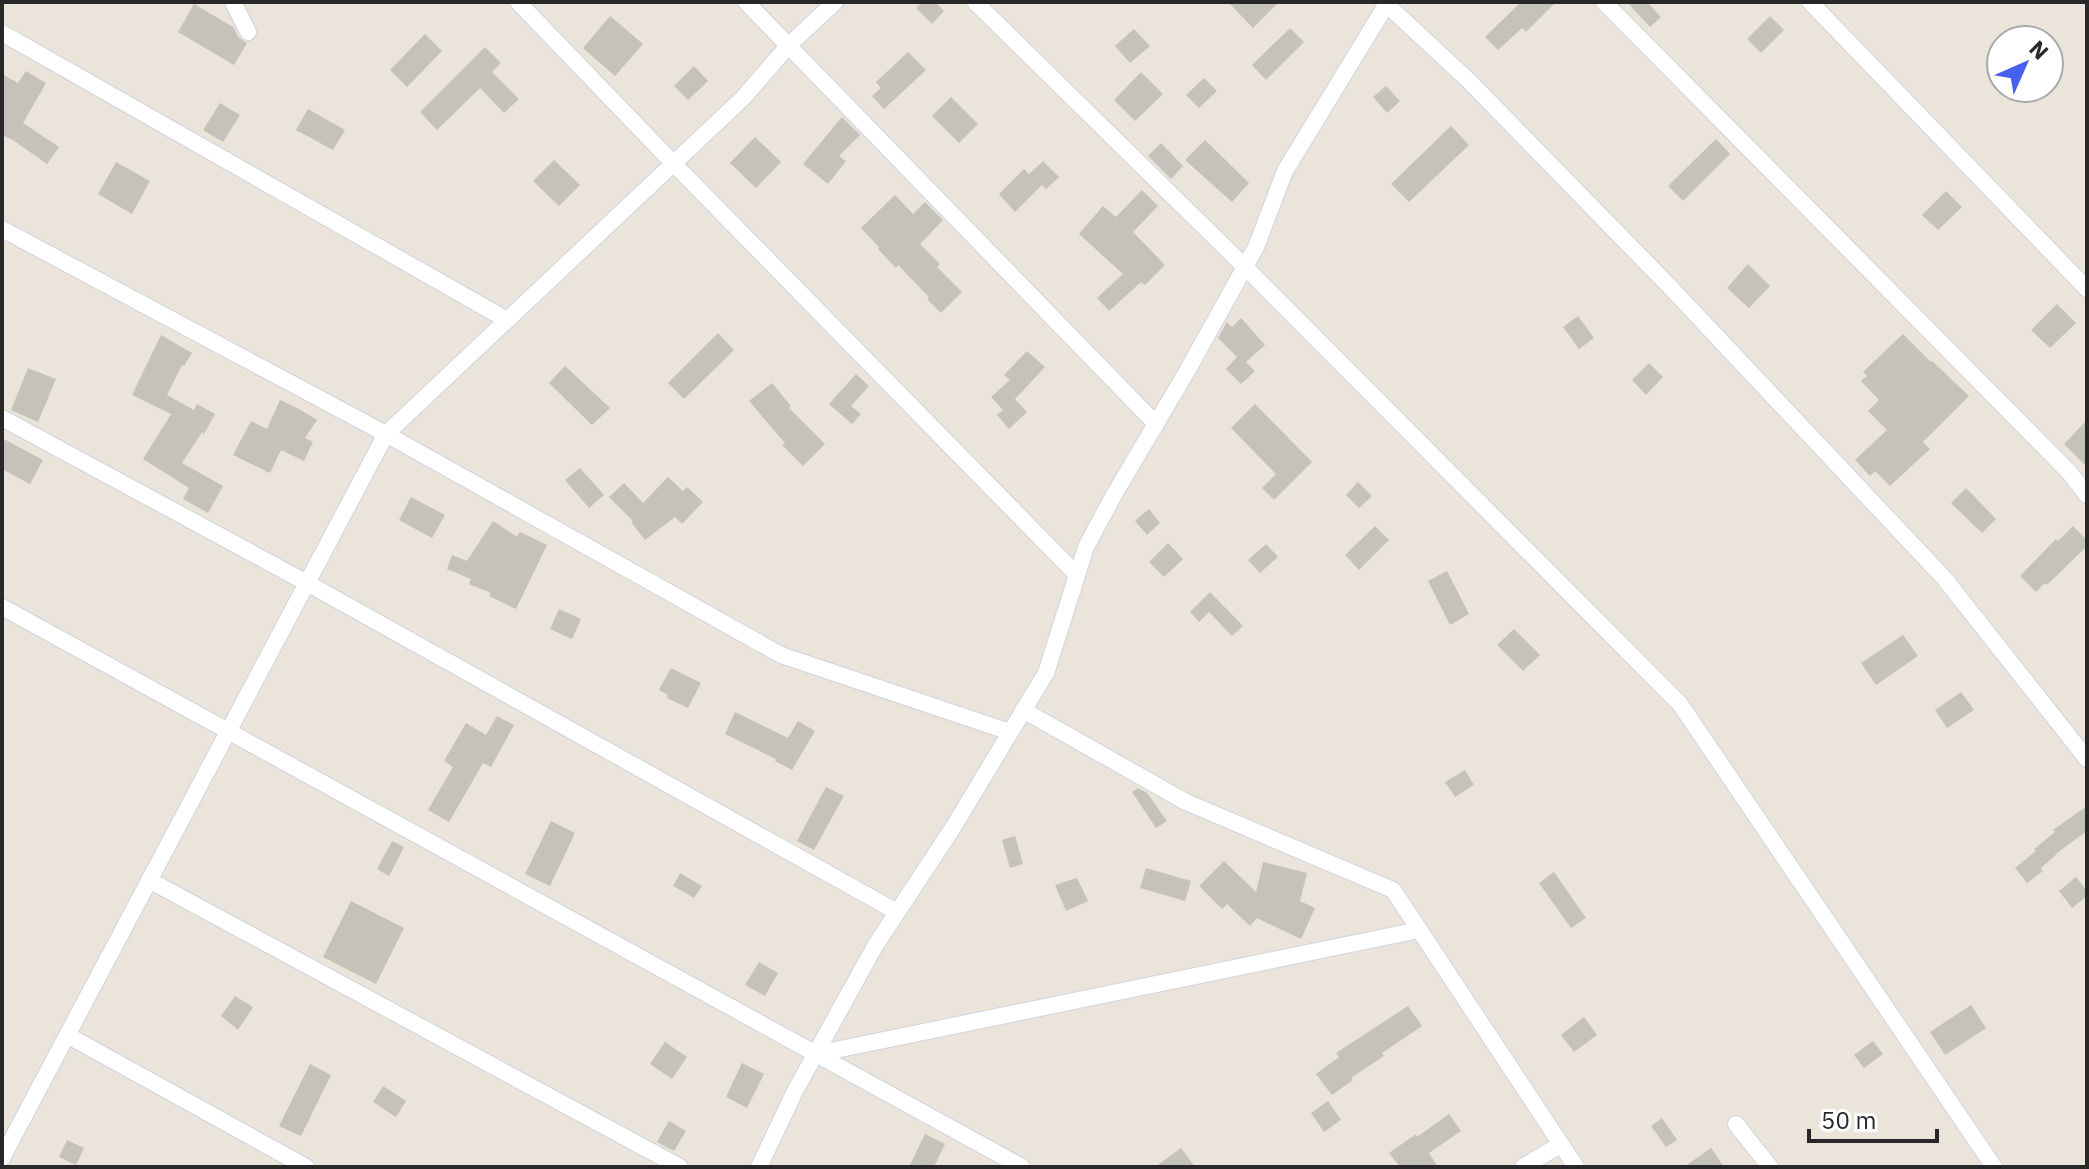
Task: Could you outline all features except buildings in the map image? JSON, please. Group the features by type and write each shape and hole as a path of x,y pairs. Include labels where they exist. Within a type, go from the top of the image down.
{"street":[{"path":"233,2 248,32"},
{"path":"518,2 1077,575"},
{"path":"746,2 1156,424"},
{"path":"2,1158 386,434 743,98 788,46 835,2"},
{"path":"975,2 1245,267 1680,704 1994,1167"},
{"path":"1604,2 2069,472 2087,495"},
{"path":"1810,2 2087,289"},
{"path":"759,1167 875,946 954,826 1046,673 1086,547 1256,247 1285,171 1385,3 1468,80 1672,289 1944,578 2087,759"},
{"path":"2,33 507,320"},
{"path":"2,229 386,434 781,655 1010,732"},
{"path":"2,418 307,583 897,912"},
{"path":"2,607 1022,1167"},
{"path":"1023,710 1186,802 1393,890 1576,1167"},
{"path":"149,880 680,1167"},
{"path":"816,1054 1419,930"},
{"path":"67,1035 306,1167"},
{"path":"1736,1124 1770,1167"},
{"path":"1523,1167 1560,1145"}]}
